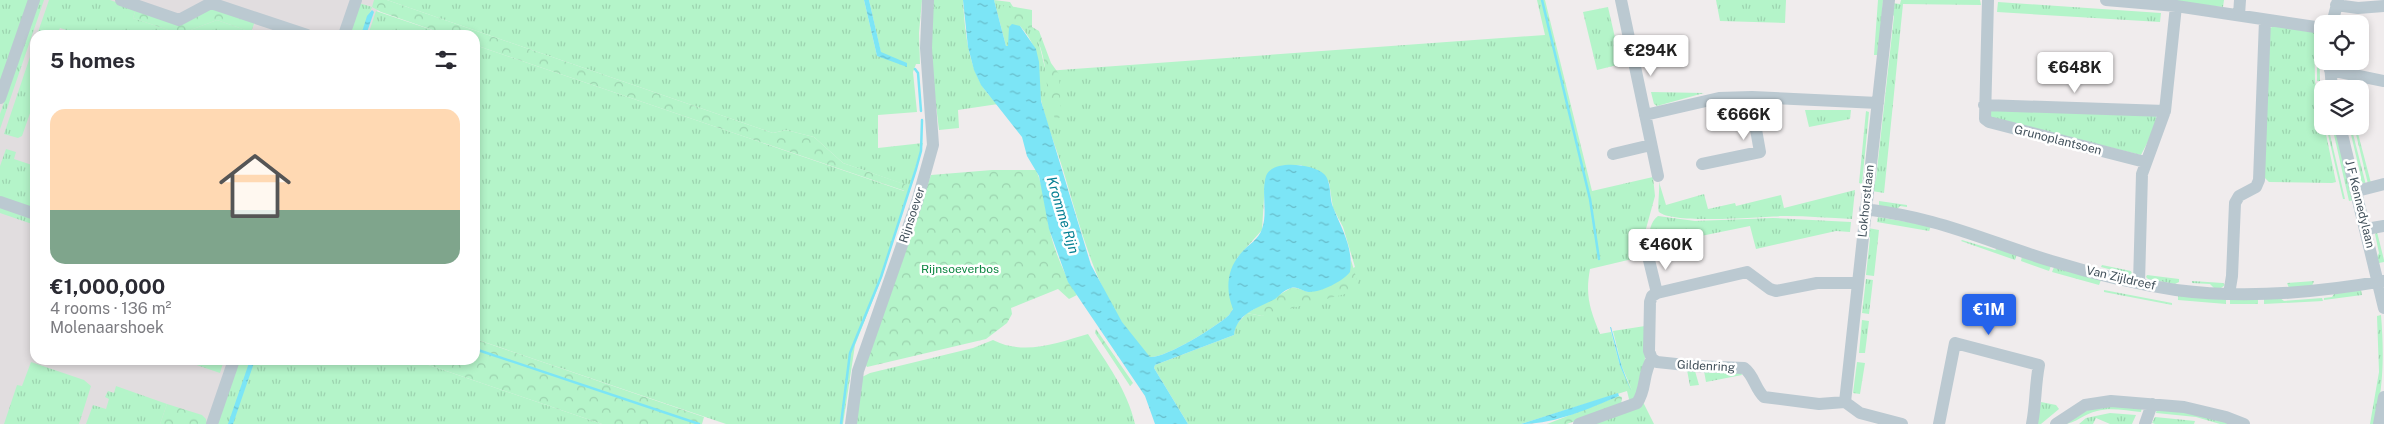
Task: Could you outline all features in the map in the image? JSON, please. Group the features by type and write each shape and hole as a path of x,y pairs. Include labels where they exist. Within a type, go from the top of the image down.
{"street":[{"path":"0,98 34,0"},
{"path":"121,0 179,20 211,3 293,30"},
{"path":"346,30 356,0"},
{"name":"Rijnsoever","path":"851,424 858,372 917,202 933,145 932,110 926,48 928,0"},
{"path":"1621,0 1658,176"},
{"name":"Lokhorstlaan","path":"1845,402 1889,0"},
{"path":"1984,105 1988,0"},
{"path":"2106,0 2239,14 2265,20 2314,27"},
{"path":"2239,14 2240,0"},
{"path":"2337,3 2358,8 2384,6"},
{"path":"2139,283 2142,174 2164,111 2176,6"},
{"path":"2229,294 2232,276 2235,203 2240,196 2256,187 2259,180 2265,20"},
{"path":"2344,70 2384,81"},
{"path":"1645,115 1719,98 1752,97 1878,103"},
{"path":"1702,164 1760,152 1752,97"},
{"name":"Grunoplantsoen","path":"2145,162 1990,122 1985,119 1984,105 2164,111"},
{"name":"J F Kennedylaan","path":"2342,135 2381,282 2384,308"},
{"path":"1613,154 1652,145"},
{"path":"2357,191 2384,184"},
{"path":"0,202 30,212"},
{"name":"Van Zijldreef","path":"1865,209 1932,221 2054,262 2139,283 2177,290 2229,294 2329,290 2381,282"},
{"path":"2366,229 2384,226"},
{"path":"1648,256 1657,293"},
{"path":"1579,424 1637,403 1641,396 1645,369 1652,359 1649,351 1650,302 1652,296 1657,293 1747,272 1770,289 1776,291 1817,283 1858,283"},
{"path":"1939,424 1955,343 2039,365 2034,388 2036,398 2032,424"},
{"name":"Gildenring","path":"1652,359 1657,362 1695,366 1744,368 1750,372 1759,392 1764,397 1819,404 1845,402"},
{"path":"212,424 232,365"},
{"path":"2379,424 2384,397"},
{"path":"1845,402 1858,418 1902,424"},
{"path":"2056,424 2084,405 2111,402 2152,404 2204,410 2244,424"},
{"path":"2145,424 2152,404"}],"shaded area":[{"path":"0,0 381,0 371,30 30,30 30,365 253,365 233,424 0,424"}],"green space":[{"path":"0,0 30,0 0,85"},
{"path":"39,0 44,0 34,30 30,30 30,41 0,129 0,114"},
{"path":"49,0 110,0 136,9 133,18 168,30 66,30 60,28 59,30 39,30"},
{"path":"374,0 387,0 474,30 433,30 372,7"},
{"path":"387,0 864,0 877,56 893,58 881,53 869,0 922,0 919,33 920,64 916,64 913,72 917,112 878,115 878,148 923,143 882,277 855,345 843,424 726,424 480,341 480,47 904,191 906,185 843,163 814,137 786,130 773,133 480,32 480,30 474,30"},
{"path":"931,0 963,0 970,56 981,83 998,104 958,110 959,128 939,130 929,47"},
{"path":"931,0 953,0 952,4 930,8"},
{"path":"994,0 1010,2 1032,28 1038,40 1046,71 1545,35 1537,0 1545,0 1592,191 1653,177 1655,196 1644,236 1645,256 1590,269 1588,287 1589,302 1596,325 1600,334 1611,332 1620,366 1632,390 1622,367 1613,331 1645,326 1643,377 1636,395 1630,403 1627,391 1521,424 1188,424 1154,368 1155,365 1234,335 1235,326 1247,313 1262,316 1355,267 1343,227 1333,208 1329,182 1301,165 1280,166 1265,182 1262,230 1237,258 1233,309 1229,315 1203,334 1179,347 1167,353 1150,357 1119,318 1107,296 1088,251 1044,114 1038,64 1033,46 1020,26 1009,27 1009,47 1006,46"},
{"path":"1716,0 1786,0 1785,23 1720,21"},
{"path":"1878,0 1883,0 1879,55 1874,55"},
{"path":"1901,0 1980,0 1981,5 1903,4 1884,193 1872,191 1876,179 1894,16 1891,13 1892,3 1900,4"},
{"path":"2139,0 2224,0 2223,7"},
{"path":"1998,2 2161,13 2160,22 1997,12"},
{"path":"359,3 372,7 363,30 350,30"},
{"path":"1003,5 1032,10 1032,27 1039,31 1051,63 1059,74 1061,116 1056,121 1049,102 1042,52 1038,42 1033,33 1017,20 1008,33"},
{"path":"212,7 255,21 252,30 245,30 217,20 191,30 168,30 133,18 136,9 179,23"},
{"path":"1608,7 1621,64 1597,70 1583,12"},
{"path":"376,11 432,30 370,30"},
{"path":"217,20 245,30 191,30"},
{"path":"2274,26 2314,32 2314,135 2326,135 2336,182 2269,182 2264,177 2270,28"},
{"path":"480,32 773,133 786,130 814,137 843,163 907,185 905,191 480,47"},
{"path":"30,57 30,113 22,136 18,138 4,134"},
{"path":"2317,70 2320,70 2320,80 2317,80"},
{"path":"1651,92 1704,93 1657,106 1654,104"},
{"path":"1805,110 1851,110 1850,119 1809,127"},
{"path":"1990,110 2155,114 2158,122 2141,155 1991,118"},
{"path":"1866,111 1869,112 1862,184 1859,183"},
{"path":"2328,135 2330,135 2345,199 2343,199"},
{"path":"2334,135 2337,135 2354,200 2349,201"},
{"path":"2351,135 2353,135 2366,185 2359,180 2361,177"},
{"path":"2356,135 2358,135 2371,183 2368,184"},
{"path":"6,149 16,152 14,159 30,164 30,208 0,198 0,166"},
{"name":"Rijnsoeverbos","path":"992,170 1036,170 1043,191 1054,245 1064,271 1077,295 1069,299 1058,289 1011,308 1012,314 1007,323 986,339 867,367 864,362 931,175"},
{"path":"1659,182 1666,205 1704,194 1708,209 1735,203 1736,206 1781,195 1784,208 1855,190 1852,219 1786,216 1700,219 1668,216 1658,210"},
{"path":"1879,201 1907,205 1907,207 1900,206 1896,210 1879,206"},
{"path":"0,207 30,217 30,223 0,213"},
{"path":"1658,216 1695,221 1773,218 1851,222 1850,232 1836,231 1756,249 1750,226 1691,238 1692,243 1649,252 1650,228"},
{"path":"1878,217 1931,226 1929,231 1877,222"},
{"path":"1868,228 1879,230 1874,276 1866,275 1870,238 1867,234"},
{"path":"2377,232 2384,260 2384,262 2379,263 2375,234"},
{"path":"1962,240 1995,250 1998,248 2017,254 2015,260"},
{"path":"2022,256 2051,266 2049,271 2021,261"},
{"path":"1351,260 1360,290 1262,316 1247,313 1291,288 1310,292 1330,286 1347,272"},
{"path":"2102,265 2131,271 2132,274 2126,276 2101,267"},
{"path":"2054,267 2101,280 2099,285 2052,272"},
{"path":"2147,275 2179,279 2179,282 2175,284 2148,279"},
{"path":"1866,279 1873,280 1869,314 1862,313"},
{"path":"2192,281 2223,283 2225,285 2221,288 2214,288 2210,284 2192,283"},
{"path":"2314,281 2312,286 2289,288 2287,283"},
{"path":"2104,290 2172,303 2172,305 2104,292"},
{"path":"2361,290 2362,295 2324,300 2324,298 2332,297 2334,294"},
{"path":"2178,294 2226,298 2226,304 2178,300"},
{"path":"2230,298 2258,298 2258,304 2230,304"},
{"path":"2264,298 2280,298 2284,301 2322,298 2323,301 2264,304"},
{"path":"2381,315 2383,356 2380,397 2374,424 2370,424 2379,372 2377,316"},
{"path":"1862,320 1869,321 1865,353 1859,353"},
{"path":"1096,329 1133,383 1130,386 1095,333"},
{"path":"1088,334 1122,388 1135,424 856,424 862,377 870,373 973,348 993,340 1005,345 1029,348"},
{"path":"480,341 704,417 702,424 602,424 429,365 480,365"},
{"path":"1857,362 1865,363 1860,394 1853,393"},
{"path":"30,365 40,365 84,380 91,386 79,424 4,424 17,385 22,386"},
{"path":"197,365 222,365 220,373"},
{"path":"235,365 429,365 602,424 215,424"},
{"path":"1687,370 1695,371 1699,385 1690,386"},
{"path":"1704,371 1740,371 1742,375 1706,382"},
{"path":"116,386 167,404 160,424 86,424 93,405 106,409 109,399 105,397 108,391 114,393"},
{"path":"1619,396 1622,397 1621,405 1567,424 1547,424"},
{"path":"1642,400 1654,424 1586,424"},
{"path":"2041,402 2056,405 2059,409 2041,424 2036,424"},
{"path":"167,404 202,415 206,419 207,424 160,424"},
{"path":"2097,406 2142,407 2141,412 2113,409 2097,411 2064,424 2075,416"},
{"path":"2157,409 2199,414 2231,424 2220,424 2196,417 2156,413"},
{"path":"2110,413 2136,415 2132,424 2110,424 2096,418 2093,424 2079,424 2086,418"},
{"path":"2155,417 2195,421 2194,424 2155,424 2152,423"}],"water":[{"path":"864,0 869,0 881,52 907,63 907,67 877,56"},
{"name":"Kromme Rijn","path":"963,0 994,0 1006,46 1008,46 1009,27 1012,24 1020,26 1036,49 1039,62 1041,101 1091,265 1122,322 1150,357 1167,353 1191,341 1223,320 1233,309 1228,286 1230,272 1244,249 1261,233 1264,223 1264,189 1266,176 1270,171 1276,167 1293,165 1311,168 1327,177 1333,207 1348,246 1351,263 1350,272 1337,282 1314,292 1296,288 1284,291 1275,299 1244,316 1239,321 1234,335 1155,365 1154,368 1188,424 1155,424 1145,396 1068,282 1049,229 1039,176 1027,156 1022,137 981,85 974,70 968,47"},
{"path":"372,10 374,12 368,30 363,30 367,16"},
{"path":"1610,327 1622,367 1631,391 1620,366"},
{"path":"248,365 253,365 233,424 228,424"},
{"path":"1618,393 1619,396 1559,419 1521,424"}],"waterway":[{"path":"1542,0 1590,199 1599,259"},
{"path":"915,69 918,73 921,111"},
{"path":"841,424 850,353 881,277 916,169 921,151 922,120"},
{"path":"480,351 699,424"}]}
